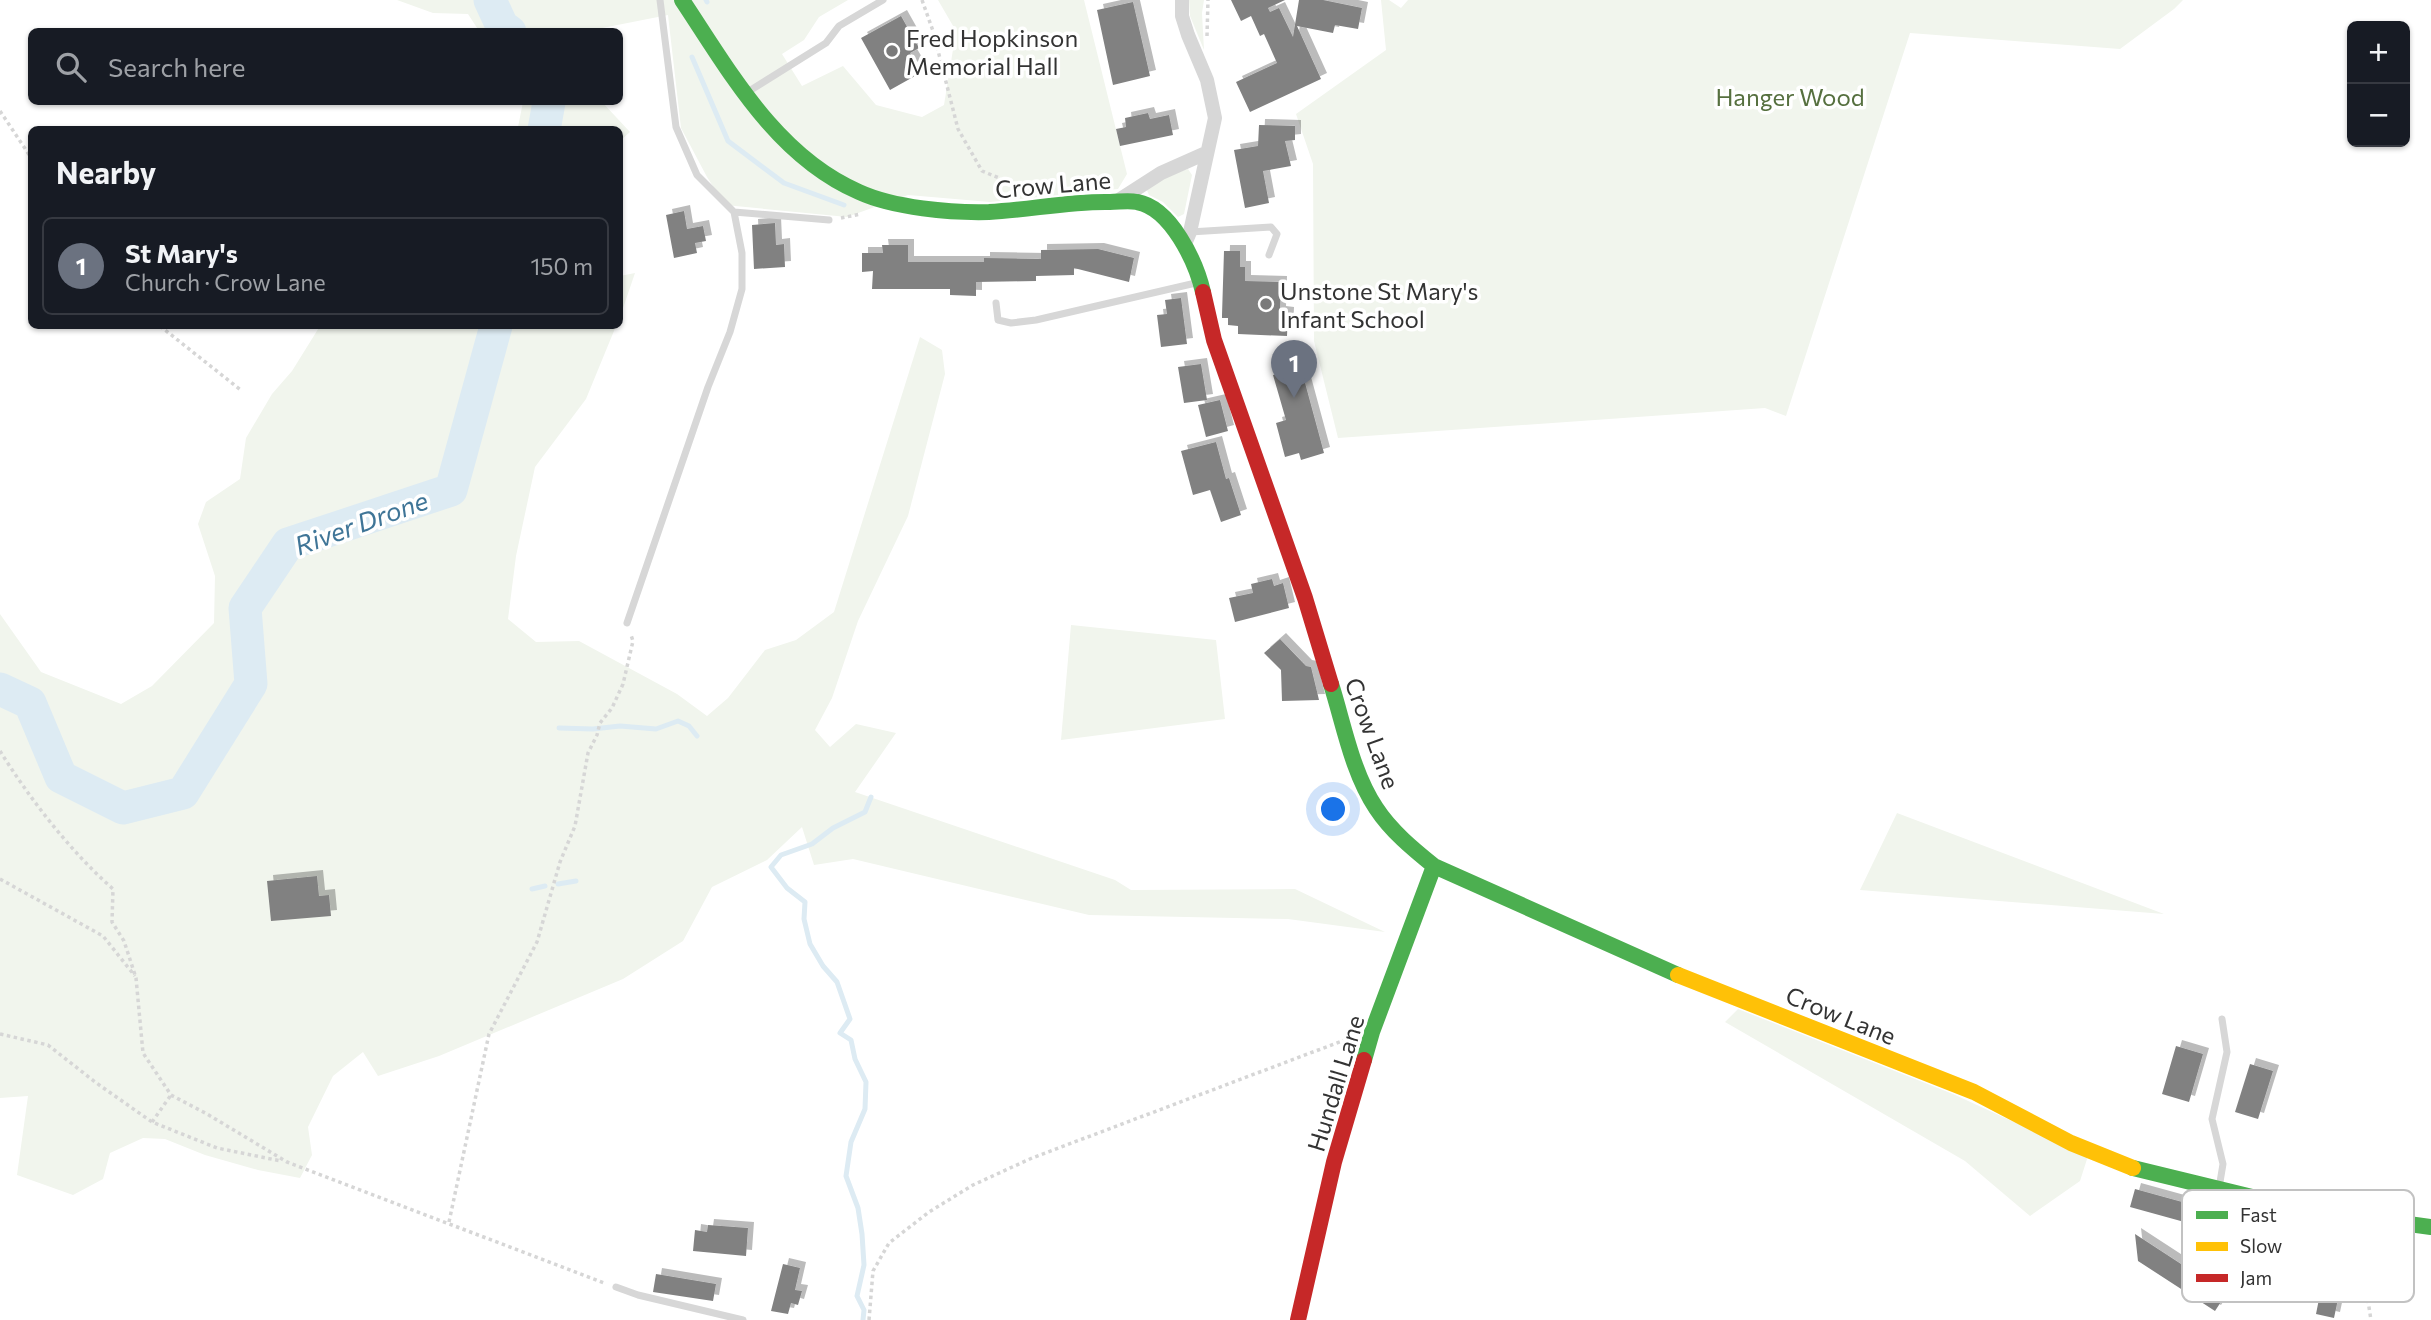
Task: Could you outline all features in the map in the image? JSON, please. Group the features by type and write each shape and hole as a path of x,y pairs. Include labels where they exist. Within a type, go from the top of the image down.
{"street":[{"name":"Crow Lane","path":"682,0 744,94 780,137 822,171 858,192 898,206 988,212 1082,201 1138,202 1154,210 1187,238 1214,340 1305,598 1358,773 1376,808 1403,841 1434,866 1644,961 1974,1092 2103,1157 2132,1168 2223,1190"},
{"path":"1182,0 1182,16 1208,80 1215,118 1187,238"},
{"path":"1119,200 1161,173 1206,153"},
{"name":"Hundall Lane","path":"1298,1320 1334,1162 1372,1032 1434,866"}],"lane":[{"path":"627,623 708,387 730,331 742,289 743,253 734,212 698,175 676,127 660,0"},
{"path":"744,94 826,43 839,26 883,0"},
{"path":"734,212 829,220"},
{"path":"1187,238 1272,227 1277,234 1269,255"},
{"path":"996,303 998,320 1011,323 1082,311 1200,282"},
{"path":"2219,1189 2223,1164 2212,1119 2227,1052 2221,1018"},
{"path":"616,1287 638,1295 743,1320"}],"path":[{"path":"922,0 933,31 958,129 982,171 1016,186 1027,187"},
{"path":"0,111 28,153"},
{"path":"164,329 242,391"},
{"path":"449,1222 489,1034 537,942 560,862 575,826 587,753 600,723 612,708 623,684 633,641 627,623"},
{"path":"0,751 18,781 92,870 113,889 112,922 124,941 136,978 143,1053 171,1096 207,1114 287,1162"},
{"path":"0,879 103,936 136,978"},
{"path":"869,1320 873,1271 889,1243 929,1212 974,1185 1032,1158 1372,1032"},
{"path":"0,1034 48,1045 152,1122 217,1148 287,1162 616,1287"},
{"path":"152,1122 171,1096"},
{"path":"2368,1302 2371,1320"}],"green space":[{"path":"397,0 848,0 819,17 804,40 782,54 802,86 843,66 876,105 922,117 944,105 956,31 938,0 1084,0 1127,174 1118,189 990,202 908,195 847,217 725,205 681,128 668,15 602,28 477,28 468,14 433,13"},
{"path":"1189,0 1204,0 1204,50 1190,16"},
{"name":"Hanger Wood","path":"1381,0 1389,0 1401,8 1408,0 2183,0 2120,49 1910,33 1786,416 1765,408 1338,438 1314,341 1313,164 1296,114 1386,50"},
{"path":"522,105 605,105 630,132 623,138 623,126 518,126"},
{"path":"1188,169 1192,175 1184,214 1178,217 1163,202 1149,195 1146,188 1166,176"},
{"path":"635,273 623,308 623,275"},
{"path":"318,329 615,329 586,399 535,467 516,556 508,619 536,642 579,641 677,694 707,716 728,698 765,650 796,640 834,612 920,337 942,350 945,374 908,516 858,621 832,698 815,730 830,747 856,724 896,733 855,792 1115,880 1131,890 1295,889 1385,932 1288,919 1089,915 853,859 814,865 802,827 767,860 712,887 683,941 623,979 439,1056 378,1076 363,1052 333,1076 308,1127 312,1155 300,1178 258,1170 205,1155 165,1139 143,1138 110,1153 103,1179 73,1195 17,1175 28,1096 0,1098 0,614 41,672 121,704 152,686 214,623 215,576 198,524 206,502 240,479 246,438 272,394 292,371"},
{"path":"1071,625 1216,640 1225,719 1061,740"},
{"path":"1897,813 2164,914 1860,890"},
{"path":"1738,1009 1953,1094 2088,1156 2080,1181 2030,1216 1965,1161 1725,1022"}],"building":[{"path":"1231,0 1285,0 1268,8 1270,12 1279,8 1293,37 1299,0 1323,0 1362,8 1358,29 1335,25 1333,33 1297,26 1321,79 1250,112 1236,82 1277,63 1264,34 1260,36 1251,16 1241,21"},
{"path":"1133,2 1150,76 1113,85 1097,10"},
{"name":"Fred Hopkinson Memorial Hall","path":"901,16 919,48 910,53 917,65 911,68 915,76 890,90 861,38"},
{"path":"1148,113 1150,119 1169,115 1173,135 1120,146 1116,129 1126,127 1125,118"},
{"path":"1259,125 1295,126 1295,140 1285,141 1291,166 1263,171 1269,203 1245,208 1234,150 1258,146"},
{"path":"684,211 687,229 703,226 706,241 695,243 697,253 674,258 666,215"},
{"path":"775,223 776,245 784,244 785,267 754,269 752,225"},
{"path":"882,245 908,245 908,262 984,262 984,258 1041,259 1041,250 1098,249 1134,258 1129,282 1074,268 1074,275 1036,276 1036,281 976,282 976,296 950,295 950,289 872,289 873,271 862,272 862,253 883,253"},
{"path":"1224,251 1240,251 1240,267 1245,267 1245,281 1281,282 1280,312 1288,313 1287,336 1238,334 1238,326 1228,325 1228,318 1222,318"},
{"path":"1181,298 1187,344 1161,347 1157,315 1167,314 1165,300"},
{"path":"1201,364 1207,400 1184,403 1178,367"},
{"path":"1301,368 1324,453 1301,460 1299,453 1285,457 1276,423 1286,420 1273,375"},
{"path":"1220,400 1228,431 1206,437 1198,405"},
{"path":"1216,442 1226,479 1229,478 1241,515 1221,522 1210,490 1193,495 1181,451"},
{"path":"1272,579 1274,586 1283,583 1289,608 1235,622 1229,598 1253,593 1251,584"},
{"path":"1280,639 1306,666 1311,667 1319,700 1282,701 1281,670 1264,653"},
{"path":"317,876 319,896 329,895 331,916 271,921 267,881"},
{"path":"2176,1046 2203,1054 2189,1102 2162,1094"},
{"path":"2250,1064 2273,1071 2258,1119 2235,1112"},
{"path":"2135,1189 2182,1202 2182,1221 2130,1207"},
{"path":"708,1225 748,1228 746,1256 693,1251 695,1230 707,1232"},
{"path":"2135,1234 2182,1265 2182,1290 2138,1261"},
{"path":"783,1264 800,1268 795,1290 802,1291 798,1305 791,1303 788,1314 771,1311"},
{"path":"656,1274 716,1284 713,1301 653,1292"},
{"path":"2201,1302 2221,1302 2215,1311"},
{"path":"2318,1302 2337,1302 2334,1318 2316,1314"}],"waterway":[{"name":"River Drone","path":"490,0 505,28"},
{"path":"692,57 728,141 784,183 844,205"},
{"name":"River Drone","path":"545,126 548,105"},
{"name":"River Drone","path":"0,689 30,703 61,777 123,808 183,793 251,684 245,608 288,544 451,490 495,329"},
{"path":"559,728 593,729 620,726 656,729 678,721 689,726 697,736"},
{"path":"863,1320 864,1310 857,1296 864,1265 862,1234 858,1208 846,1176 851,1142 865,1109 866,1082 855,1059 851,1040 840,1033 850,1019 837,982 823,966 810,944 804,919 805,902 787,888 771,867 781,855 812,844 833,828 865,812 871,797"},
{"path":"558,884 576,881"},
{"path":"532,889 545,886"}],"traffic: fast":[{"path":"682,0 757,110 803,157 830,176 859,192 889,202 958,212 989,212 1080,203 1137,202 1161,214 1171,225 1195,266 1203,292"},
{"path":"1331,684 1349,748 1368,794 1388,824 1418,853 1434,866 1678,975"},
{"path":"1364,1060 1434,866"},
{"path":"2133,1168 2223,1190"},
{"path":"2414,1225 2431,1227"}],"traffic: slow":[{"path":"1678,975 1974,1092 2071,1143 2133,1168"}],"traffic: jam":[{"path":"1203,292 1214,340 1305,598 1331,684"},
{"path":"1298,1320 1334,1162 1364,1060"}],"place":[{"name":"Fred Hopkinson Memorial Hall","path":"892,51"},
{"name":"Unstone St Mary's Infant School","path":"1266,304"},
{"name":"St Mary's","path":"1294,398"}]}
